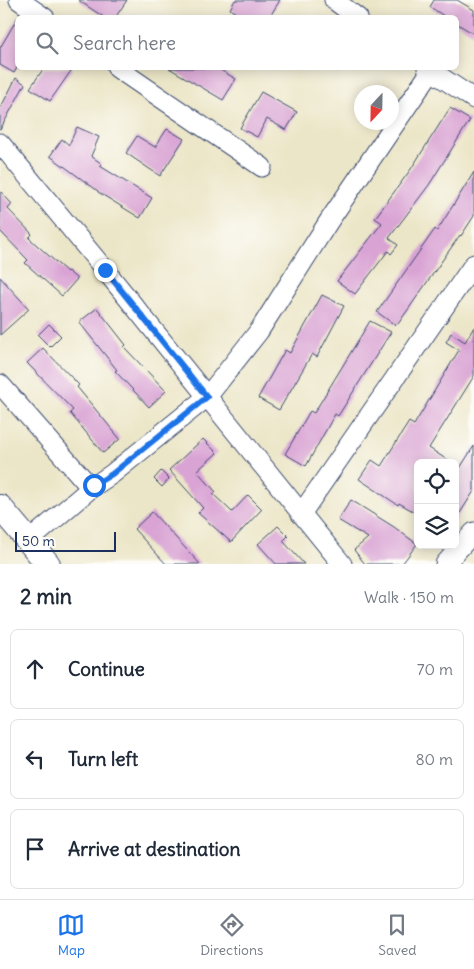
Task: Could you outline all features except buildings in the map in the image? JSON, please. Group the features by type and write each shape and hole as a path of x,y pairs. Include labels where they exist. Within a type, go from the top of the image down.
{"main road":[{"path":"0,507 48,564"}],"street":[{"path":"19,0 40,15"},
{"path":"334,0 354,15"},
{"path":"120,70 262,167"},
{"path":"28,541 91,488 112,474 207,397 258,330 428,70"},
{"path":"430,70 474,99"},
{"path":"0,142 342,564"},
{"path":"301,514 474,264"},
{"path":"0,384 91,488"},
{"path":"445,564 474,532"}],"route":[{"path":"94,485 112,474 207,397 105,270"}]}
